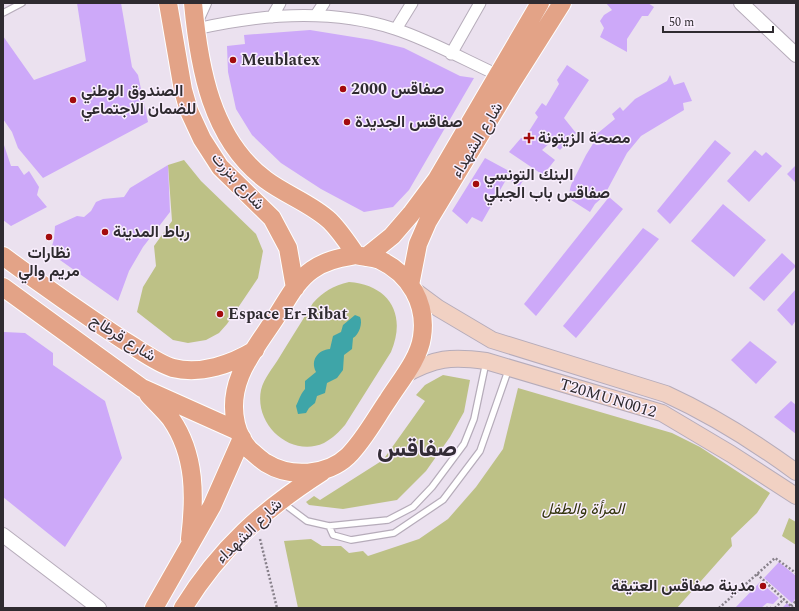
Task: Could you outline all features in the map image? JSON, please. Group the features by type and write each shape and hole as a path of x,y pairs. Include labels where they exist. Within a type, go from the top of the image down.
{"main road":[{"name":"شارع بنزرت","path":"168,3 182,90 189,111 202,139 220,167 272,218 288,248 295,288"},
{"name":"شارع بنزرت","path":"193,3 195,26 212,105 222,128 240,155 265,180 329,220 361,256"},
{"name":"شارع الشهداء","path":"361,256 392,236 428,191 540,3"},
{"name":"شارع الشهداء","path":"183,608 221,554 253,523 279,500 347,457 361,440 404,375 413,360 422,338 423,314 413,288 418,244 428,221 508,88 562,3"},
{"name":"شارع قرطاج","path":"3,256 91,319 133,346 173,368 195,370 220,365 241,358 255,349"},
{"path":"329,468 308,473 286,472 266,464 249,450 240,435 233,410 234,389 243,369 295,288 311,270 332,259 361,256 379,260 400,272 413,288"},
{"name":"T20MUN0012","path":"413,288 438,308 492,340 666,394 755,442 796,472"},
{"name":"شارع قرطاج","path":"4,291 142,388 240,435"},
{"name":"T20MUN0012","path":"404,375 421,366 441,359 466,358 486,361 662,413 765,475 796,496"},
{"path":"142,388 170,419 179,434 188,455 193,484 194,505 189,548"},
{"name":"شارع الشهداء","path":"154,608 212,506 240,435"},
{"path":"765,475 779,460"}],"street":[{"path":"195,26 204,3"},
{"path":"272,17 280,3"},
{"path":"316,15 324,3"},
{"path":"396,29 412,3"},
{"path":"451,54 480,3"},
{"path":"741,3 796,56"},
{"path":"195,26 233,20 316,15 359,20 396,29 498,75"},
{"path":"3,535 99,608"}],"lane":[{"path":"3,13 22,3"},
{"path":"279,500 307,520 329,526 388,520 413,507 432,487 464,444 474,419 486,361"},
{"path":"329,526 334,535 351,540 394,533 443,500 480,451 509,368"}],"path":[{"path":"253,523 263,545 277,608"},
{"path":"719,608 775,558 796,573"},
{"path":"757,574 792,607 796,601"},
{"path":"775,608 784,599"},
{"path":"766,608 771,608"}],"green space":[{"path":"184,160 201,181 256,234 263,251 258,278 227,324 219,333 206,340 188,343 173,340 137,312 143,287 156,266 154,246 172,221 168,165"},
{"path":"349,282 363,284 375,289 384,295 391,304 397,325 391,352 345,425 336,435 324,443 312,446 299,446 288,442 269,426 263,415 260,403 262,386 313,303 329,290 338,285"},
{"path":"443,375 470,380 464,412 450,437 426,471 397,500 343,509 309,505 306,502 314,496 320,500 383,460 425,401 416,395 425,385"},
{"name":"المرأة والطفل","path":"518,388 672,433 700,447 770,493 757,513 731,538 732,546 677,608 298,608 284,541 311,539 322,546 341,546 349,553 363,551 368,556 419,539 448,519 476,487 503,449"},
{"path":"789,518 796,522 796,545 782,536"}],"water":[{"path":"355,315 360,317 361,325 359,332 353,338 352,349 344,355 343,370 337,378 327,383 325,393 317,396 315,403 306,413 298,414 296,406 305,389 305,381 316,372 314,363 316,356 322,351 330,349 333,336 341,332 343,325"}],"building":[{"name":"الصندوق الوطني للضمان الاجتماعي","path":"77,3 121,3 132,67 138,75 148,122 43,178 18,148 12,132 3,119 3,36 34,80 86,61"},
{"path":"606,3 648,3 654,7 648,16 642,16 627,39 627,52 600,37 604,28 600,21 604,15 612,10"},
{"name":"صفاقس الجديدة","path":"310,30 372,40 404,48 460,76 474,78 409,190 393,207 364,212 321,189 281,163 252,135 236,109 228,72 227,46 245,44 244,35"},
{"path":"567,65 589,80 564,118 576,133 560,150 551,142 542,150 555,160 543,175 509,152 521,138 524,139 538,117 535,113 542,103 546,106 559,84 557,80"},
{"path":"670,75 674,85 684,82 692,101 683,103 684,110 641,136 627,153 604,196 595,204 590,212 568,198 571,185 594,142 593,137 615,119 612,114 620,107 623,111 635,99 667,81"},
{"path":"715,140 731,153 670,224 657,211"},
{"path":"3,142 11,166 18,166 24,175 29,171 39,187 37,195 47,207 11,226 3,220"},
{"path":"755,150 762,156 766,152 782,166 749,202 727,181"},
{"path":"485,158 524,179 519,187 507,178 482,222 472,217 467,224 452,211"},
{"name":"رباط المدينة","path":"168,165 170,212 143,247 129,271 118,301 50,253 54,239 55,226 77,216 84,217 91,211 96,202 103,199 124,197 130,188"},
{"path":"796,165 796,183 787,174"},
{"path":"609,197 623,209 536,316 524,304"},
{"path":"723,204 766,240 734,277 691,241"},
{"path":"643,228 659,239 576,338 563,326"},
{"path":"782,253 796,266 764,301 749,288"},
{"path":"796,289 796,320 792,326 777,310"},
{"path":"4,332 25,333 53,353 53,365 105,401 122,458 65,547 3,497"},
{"path":"750,341 777,362 756,384 731,360"},
{"path":"791,401 796,405 796,434 774,417"},
{"path":"779,562 796,576 796,598 792,603 764,578"},
{"path":"760,582 779,598 773,604 767,603 761,608 735,608"},
{"path":"787,603 792,608 782,608"}],"place":[{"name":"Meublatex","path":"233,60"},
{"name":"صفاقس 2000","path":"343,89"},
{"name":"الصندوق الوطني للضمان الاجتماعي","path":"73,100"},
{"name":"صفاقس الجديدة","path":"347,122"},
{"name":"مصحة الزيتونة","path":"529,138"},
{"name":"البنك التونسي صفاقس باب الجبلي","path":"476,184"},
{"name":"رباط المدينة","path":"105,232"},
{"name":"نظارات مريم والي","path":"49,237"},
{"name":"Espace Er-Ribat","path":"220,314"},
{"name":"مدينة صفاقس العتيقة","path":"763,586"}],"district":[{"name":"صفاقس","path":"417,449"}]}
